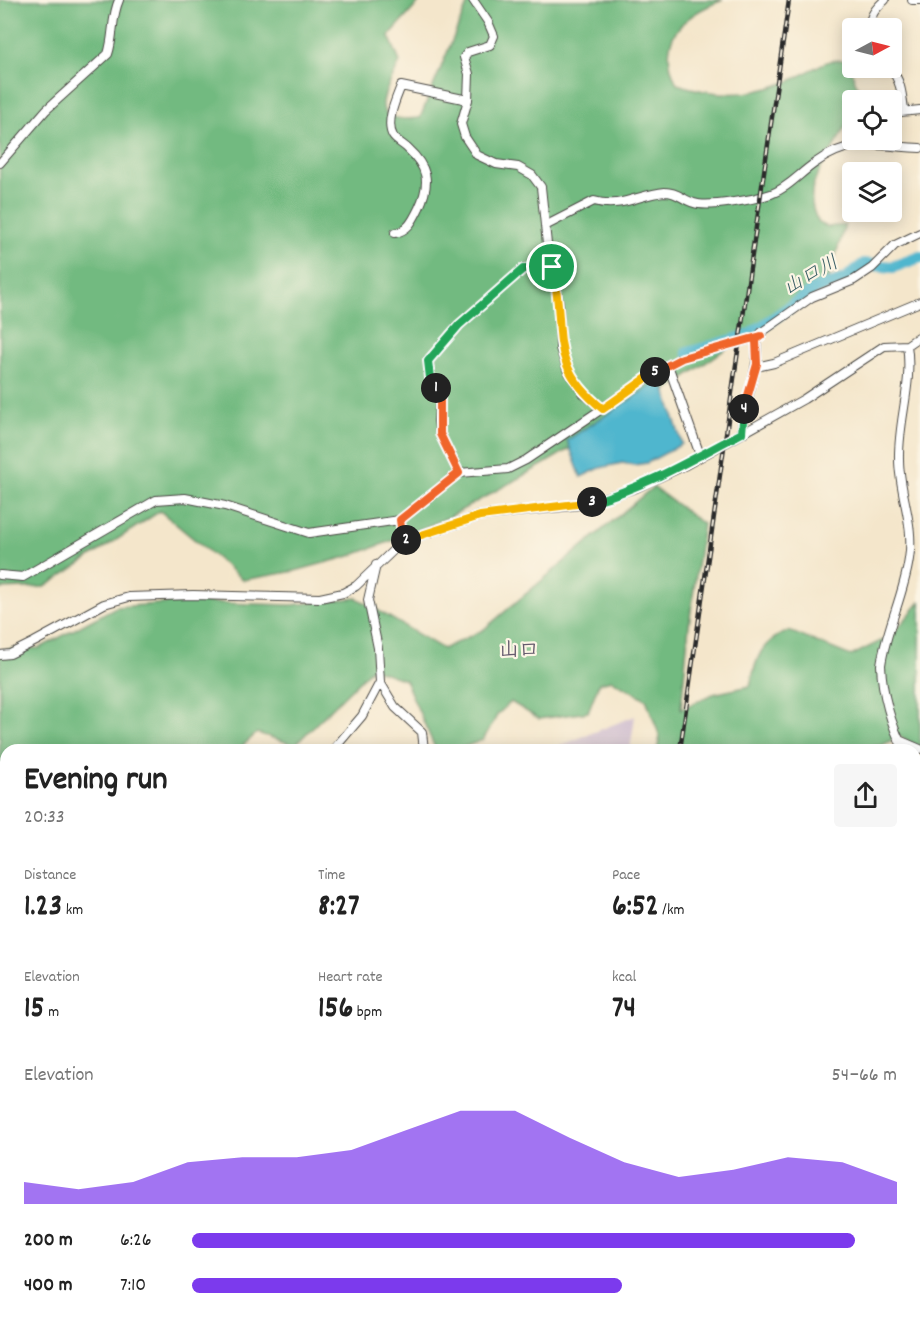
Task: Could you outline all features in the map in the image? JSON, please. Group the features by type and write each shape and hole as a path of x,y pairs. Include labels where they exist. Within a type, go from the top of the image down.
{"street":[{"path":"0,163 46,110 108,54 111,46 112,22 119,0"},
{"path":"473,0 488,22 494,36 490,45 468,52 464,57 469,74 468,100 461,124 465,137 477,155 496,164 518,167 532,175 542,187 545,226 559,303 560,348 568,371 583,393 603,409"},
{"path":"872,18 876,8 885,0"},
{"path":"912,0 920,0"},
{"path":"898,78 902,90 904,110 920,110"},
{"path":"395,233 403,231 414,219 428,183 426,171 419,159 393,135 390,123 401,86 468,100"},
{"path":"902,146 920,148"},
{"path":"545,226 594,201 608,205 667,192 681,195 694,204 770,194 842,147"},
{"path":"742,433 744,413 758,355 756,340 812,297 843,286 875,265 895,245 920,233"},
{"path":"459,473 440,434 440,395 430,378 428,361 459,325 523,269 552,267"},
{"path":"756,368 774,363 920,302"},
{"path":"0,575 23,577 156,500 170,497 233,508 309,533 400,520 459,473 508,469 517,465 668,365 761,336"},
{"path":"0,655 10,654 104,604 129,597 203,595 320,598 343,593 356,586 403,541 480,516 580,505 617,495 686,465 700,455 804,399 884,346 907,345 920,336"},
{"path":"901,744 882,678 881,665 909,559 911,527 898,463 898,435 908,373 907,345"},
{"path":"668,365 700,455"},
{"path":"400,520 403,541"},
{"path":"376,565 368,600 378,648 380,682 395,707 422,732 423,744"},
{"path":"338,744 367,707 380,682"},
{"path":"898,739 909,744"}],"shaded area":[{"path":"635,716 631,744 564,744"}],"green space":[{"path":"0,0 421,0 389,36 400,62 383,104 385,111 391,116 402,119 420,118 469,0 723,0 695,13 676,31 669,54 677,84 719,93 746,93 773,87 795,79 824,63 839,60 842,60 842,78 854,78 858,90 842,90 842,134 817,175 812,190 812,206 819,223 828,227 845,225 829,277 662,393 544,464 449,517 350,556 295,571 243,580 160,511 45,587 0,589"},
{"path":"653,487 703,524 689,625 681,709 713,694 750,686 761,652 766,645 780,635 789,631 851,656 891,636 920,602 920,744 914,744 899,736 885,744 658,744 660,737 646,699 612,680 599,683 588,712 539,719 511,702 498,714 483,740 472,744 433,744 405,680 372,668 296,744 257,733 245,744 0,744 0,650 40,648 116,607 186,602 291,605 357,598 443,649 483,630"}],"water":[{"path":"662,379 682,444 647,463 634,465 622,463 600,468 581,477 567,440"}],"waterway":[{"name":"山口川","path":"688,353 750,335 815,289 845,279 864,264 893,267 920,257"}],"railway":[{"path":"681,744 789,0"}],"district":[{"name":"山口","path":"519,649"}],"route":[{"path":"552,267 559,303 560,348 568,371 583,393 603,409 641,381 682,358 750,341 761,336 756,340 757,364 744,413 742,433 686,465 617,495 580,505 480,516 403,541 400,520 459,473 440,434 438,421 440,395 430,378 428,361 459,325 507,281 523,269 552,267"}]}
